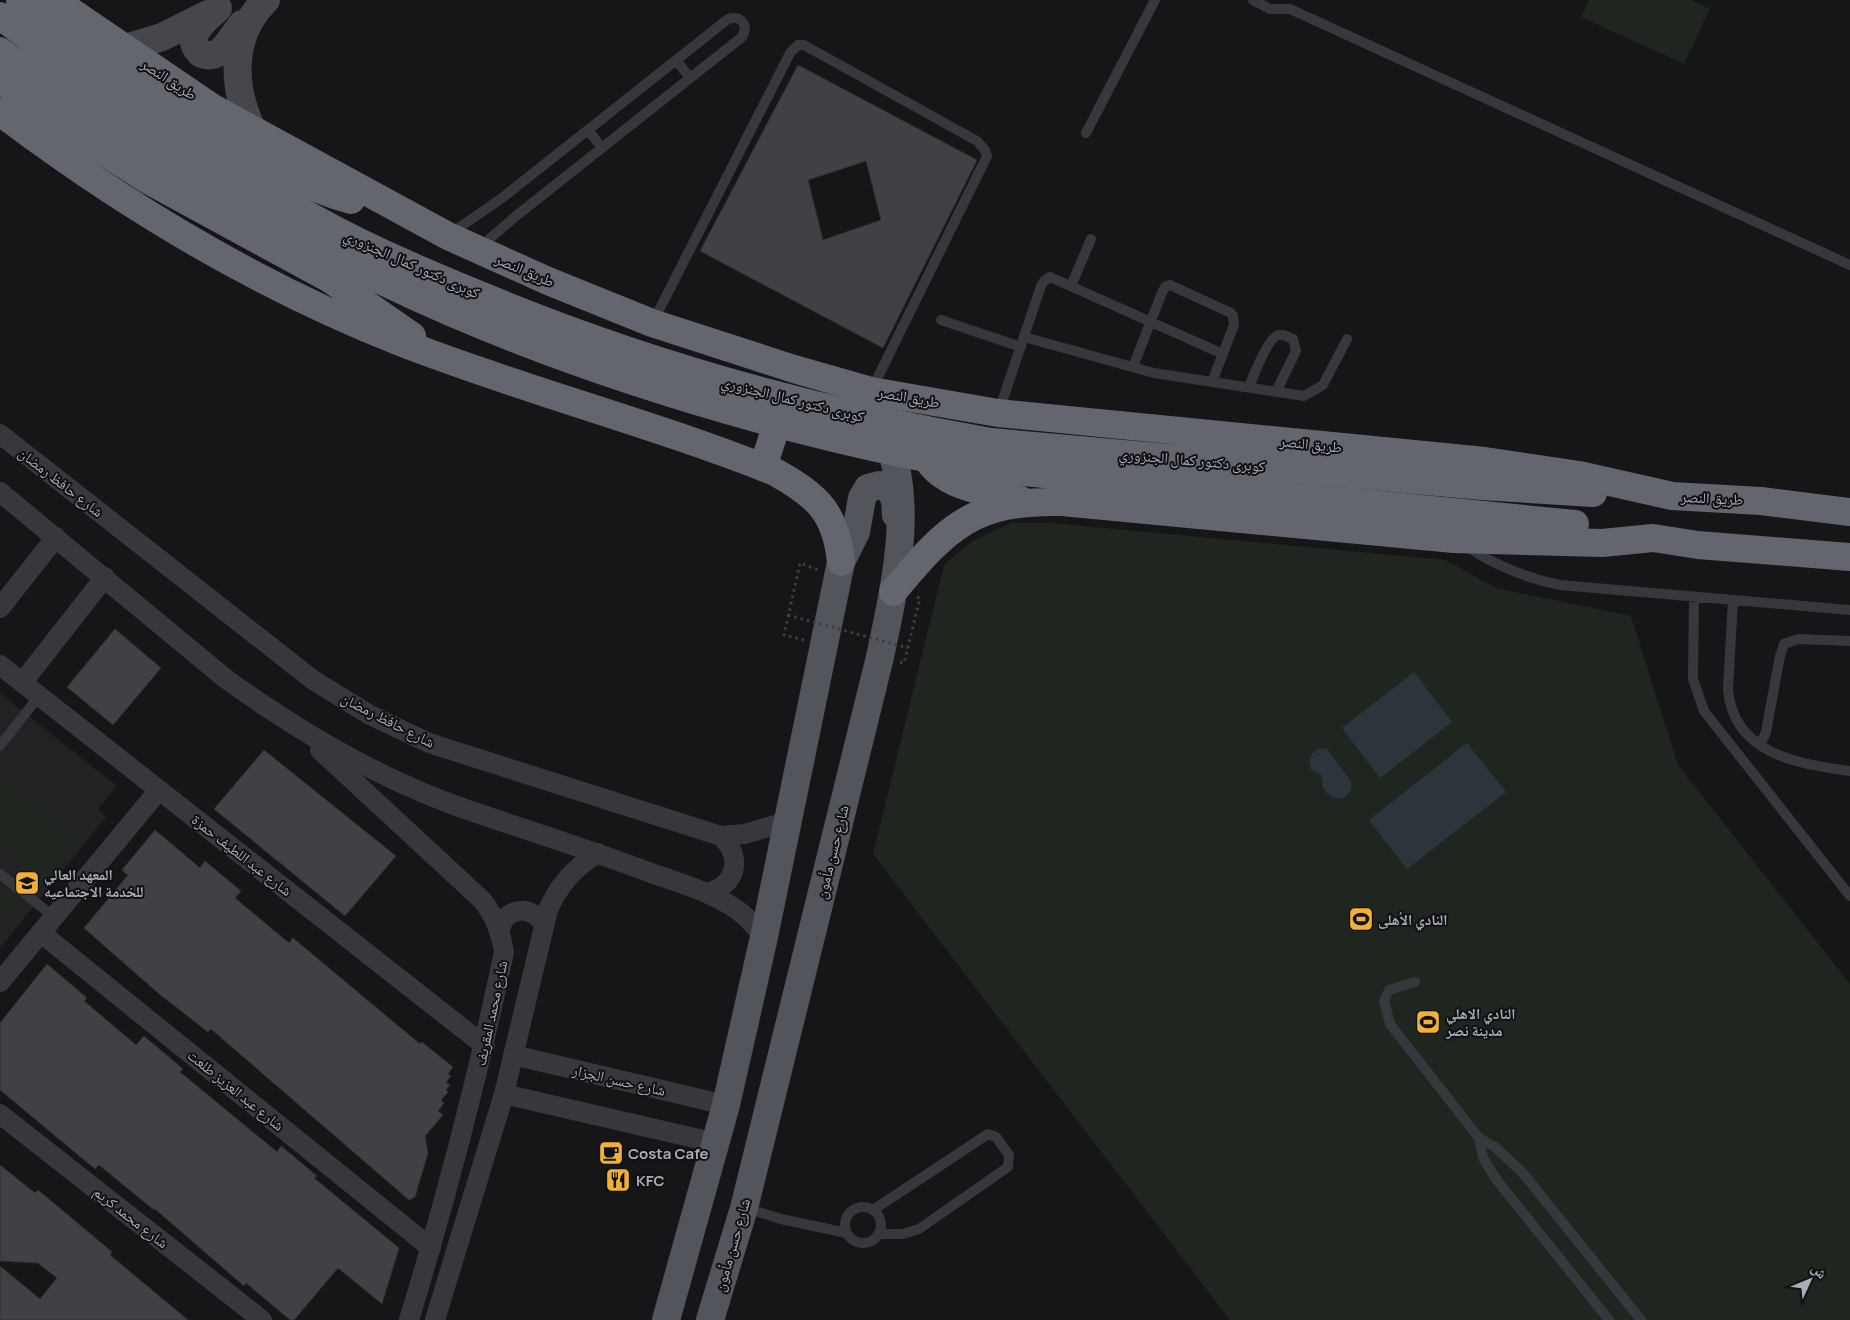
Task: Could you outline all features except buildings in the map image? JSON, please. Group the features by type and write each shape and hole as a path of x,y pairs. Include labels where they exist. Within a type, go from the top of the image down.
{"highway":[{"path":"20,0 123,62 256,158 311,186 344,198 406,215"},
{"name":"طريق النصر","path":"54,0 123,62 213,108 406,215 477,250 652,322 794,370 864,389 998,413 1485,461 1580,475 1672,496 1761,501 1850,512"},
{"name":"كوبرى دكتور كمال الجنزوري","path":"0,16 135,113 189,147 319,222 389,256 532,317 726,382 858,416 991,442 1482,486 1672,496"},
{"name":"كوبرى دكتور كمال الجنزوري","path":"0,51 71,101 173,166 315,246 383,281 450,312 541,348 719,408 852,442 988,468 1575,524 1652,538"},
{"path":"0,80 90,143 182,199 330,279 374,308 441,357"},
{"path":"0,112 90,176 227,259 352,322 441,357 762,467 787,479 810,495 827,514 838,537 841,562"},
{"path":"762,467 794,370"},
{"path":"936,402 926,418 922,436 923,448 936,468 952,481 1028,502"},
{"path":"893,592 936,542 963,522 994,508 1028,502 1062,502 1454,539 1602,543 1652,538 1698,545 1850,557"}],"main road":[{"name":"شارع حسن مأمون","path":"710,1320 744,1208 880,657 893,592 901,496 894,457 880,420 864,389"},
{"path":"666,1320 726,1105 764,937 841,562 856,532 864,492 874,486 884,486 893,493 899,535"}],"street":[{"path":"223,4 198,28 194,38 196,48 206,55 219,54 240,26 263,3"},
{"path":"253,131 240,98 236,62 241,41 249,22 263,3"},
{"path":"123,62 223,4"},
{"name":"شارع حافظ رمضان","path":"0,434 313,680 370,715 414,736 456,752 721,836 745,834 788,821"},
{"path":"0,492 226,679 293,725 368,768 410,787 707,893 745,915 764,937"},
{"path":"0,608 56,537"},
{"path":"22,683 105,577"},
{"name":"شارع عبد اللطيف حمزة","path":"0,665 485,1046"},
{"name":"شارع محمد المقريف","path":"293,725 482,900 500,929 504,952 485,1046 431,1248 409,1320"},
{"path":"0,982 159,790"},
{"path":"707,893 717,890 726,884 732,875 735,864 734,854 729,844 721,836"},
{"name":"شارع محمد المقريف","path":"435,1320 504,1094 544,924 554,896 563,883 573,871 598,853"},
{"path":"500,929 505,918 510,914 523,910 536,914 544,924"},
{"name":"شارع عبد العزيز طلعت","path":"47,925 431,1248"},
{"name":"شارع حسن الجزار","path":"513,1055 726,1105"},
{"path":"504,1094 716,1143"},
{"name":"شارع محمد كريم","path":"0,1114 262,1320"}],"lane":[{"path":"1086,133 1155,0"},
{"path":"1253,0 1270,9 1290,9 1850,265"},
{"path":"448,236 502,198 728,19 734,17 741,19 745,25 746,32 742,37 516,216 477,250"},
{"path":"652,322 790,53 798,45 804,44 977,141 985,150 987,156 864,389"},
{"path":"676,60 690,78"},
{"path":"588,130 602,148"},
{"path":"1071,286 1092,239"},
{"path":"998,413 1044,281 1050,277 1223,354"},
{"path":"1133,367 1164,287 1174,287 1234,316 1234,325 1212,382"},
{"path":"941,320 1022,342 1154,372 1304,396 1323,386 1347,339"},
{"path":"1248,387 1271,340 1279,335 1283,335 1293,339 1296,350 1276,392"},
{"path":"1454,539 1498,566 1539,581 1850,610"},
{"path":"1694,596 1693,679 1704,711 1850,896"},
{"path":"1733,600 1729,701 1740,724 1757,743 1768,751 1789,760 1850,771"},
{"path":"1757,743 1763,739 1766,732 1780,656 1784,644 1798,639 1850,641"},
{"path":"0,746 39,696"},
{"path":"0,874 47,925"},
{"path":"1415,982 1389,990 1384,1001 1390,1024 1479,1138 1495,1148 1522,1172 1641,1320"},
{"path":"873,1210 988,1134 996,1137 1009,1155 1010,1163 1004,1171 919,1229 903,1234 878,1234"},
{"path":"1479,1138 1483,1158 1496,1179 1609,1320"},
{"path":"744,1208 781,1219 847,1233 860,1242 870,1241 878,1234 880,1226 879,1217 873,1210 867,1207 854,1209 846,1220 847,1233"}],"path":[{"path":"784,635 800,563"},
{"path":"904,663 920,598"},
{"path":"788,615 908,648"}],"shaded area":[{"path":"1589,0 1691,0 1710,9 1684,64 1581,17"},
{"name":"النادي الأهلى","path":"1011,523 1052,523 1446,560 1496,588 1631,616 1678,765 1850,984 1850,1320 1230,1320 873,854 944,565 972,541"},
{"path":"1414,672 1452,722 1380,778 1342,728"},
{"name":"المعهد العالي للخدمة الاجتماعيه","path":"0,693 117,786 98,809 106,817 0,948"},
{"path":"1467,743 1506,792 1407,869 1369,820"},
{"path":"1319,748 1327,749 1351,781 1351,790 1345,798 1334,798 1329,795 1322,786 1323,780 1320,774 1311,769 1310,757"},
{"path":"0,773 79,839 44,882 0,846"},
{"path":"0,886 18,901 0,924"}],"place":[{"name":"المعهد العالي للخدمة الاجتماعيه","path":"27,883"},
{"name":"النادي الأهلى","path":"1361,919"},
{"name":"النادي الاهلي مدينة نصر","path":"1428,1022"},
{"name":"Costa Cafe","path":"611,1153"},
{"name":"KFC","path":"618,1180"}]}
